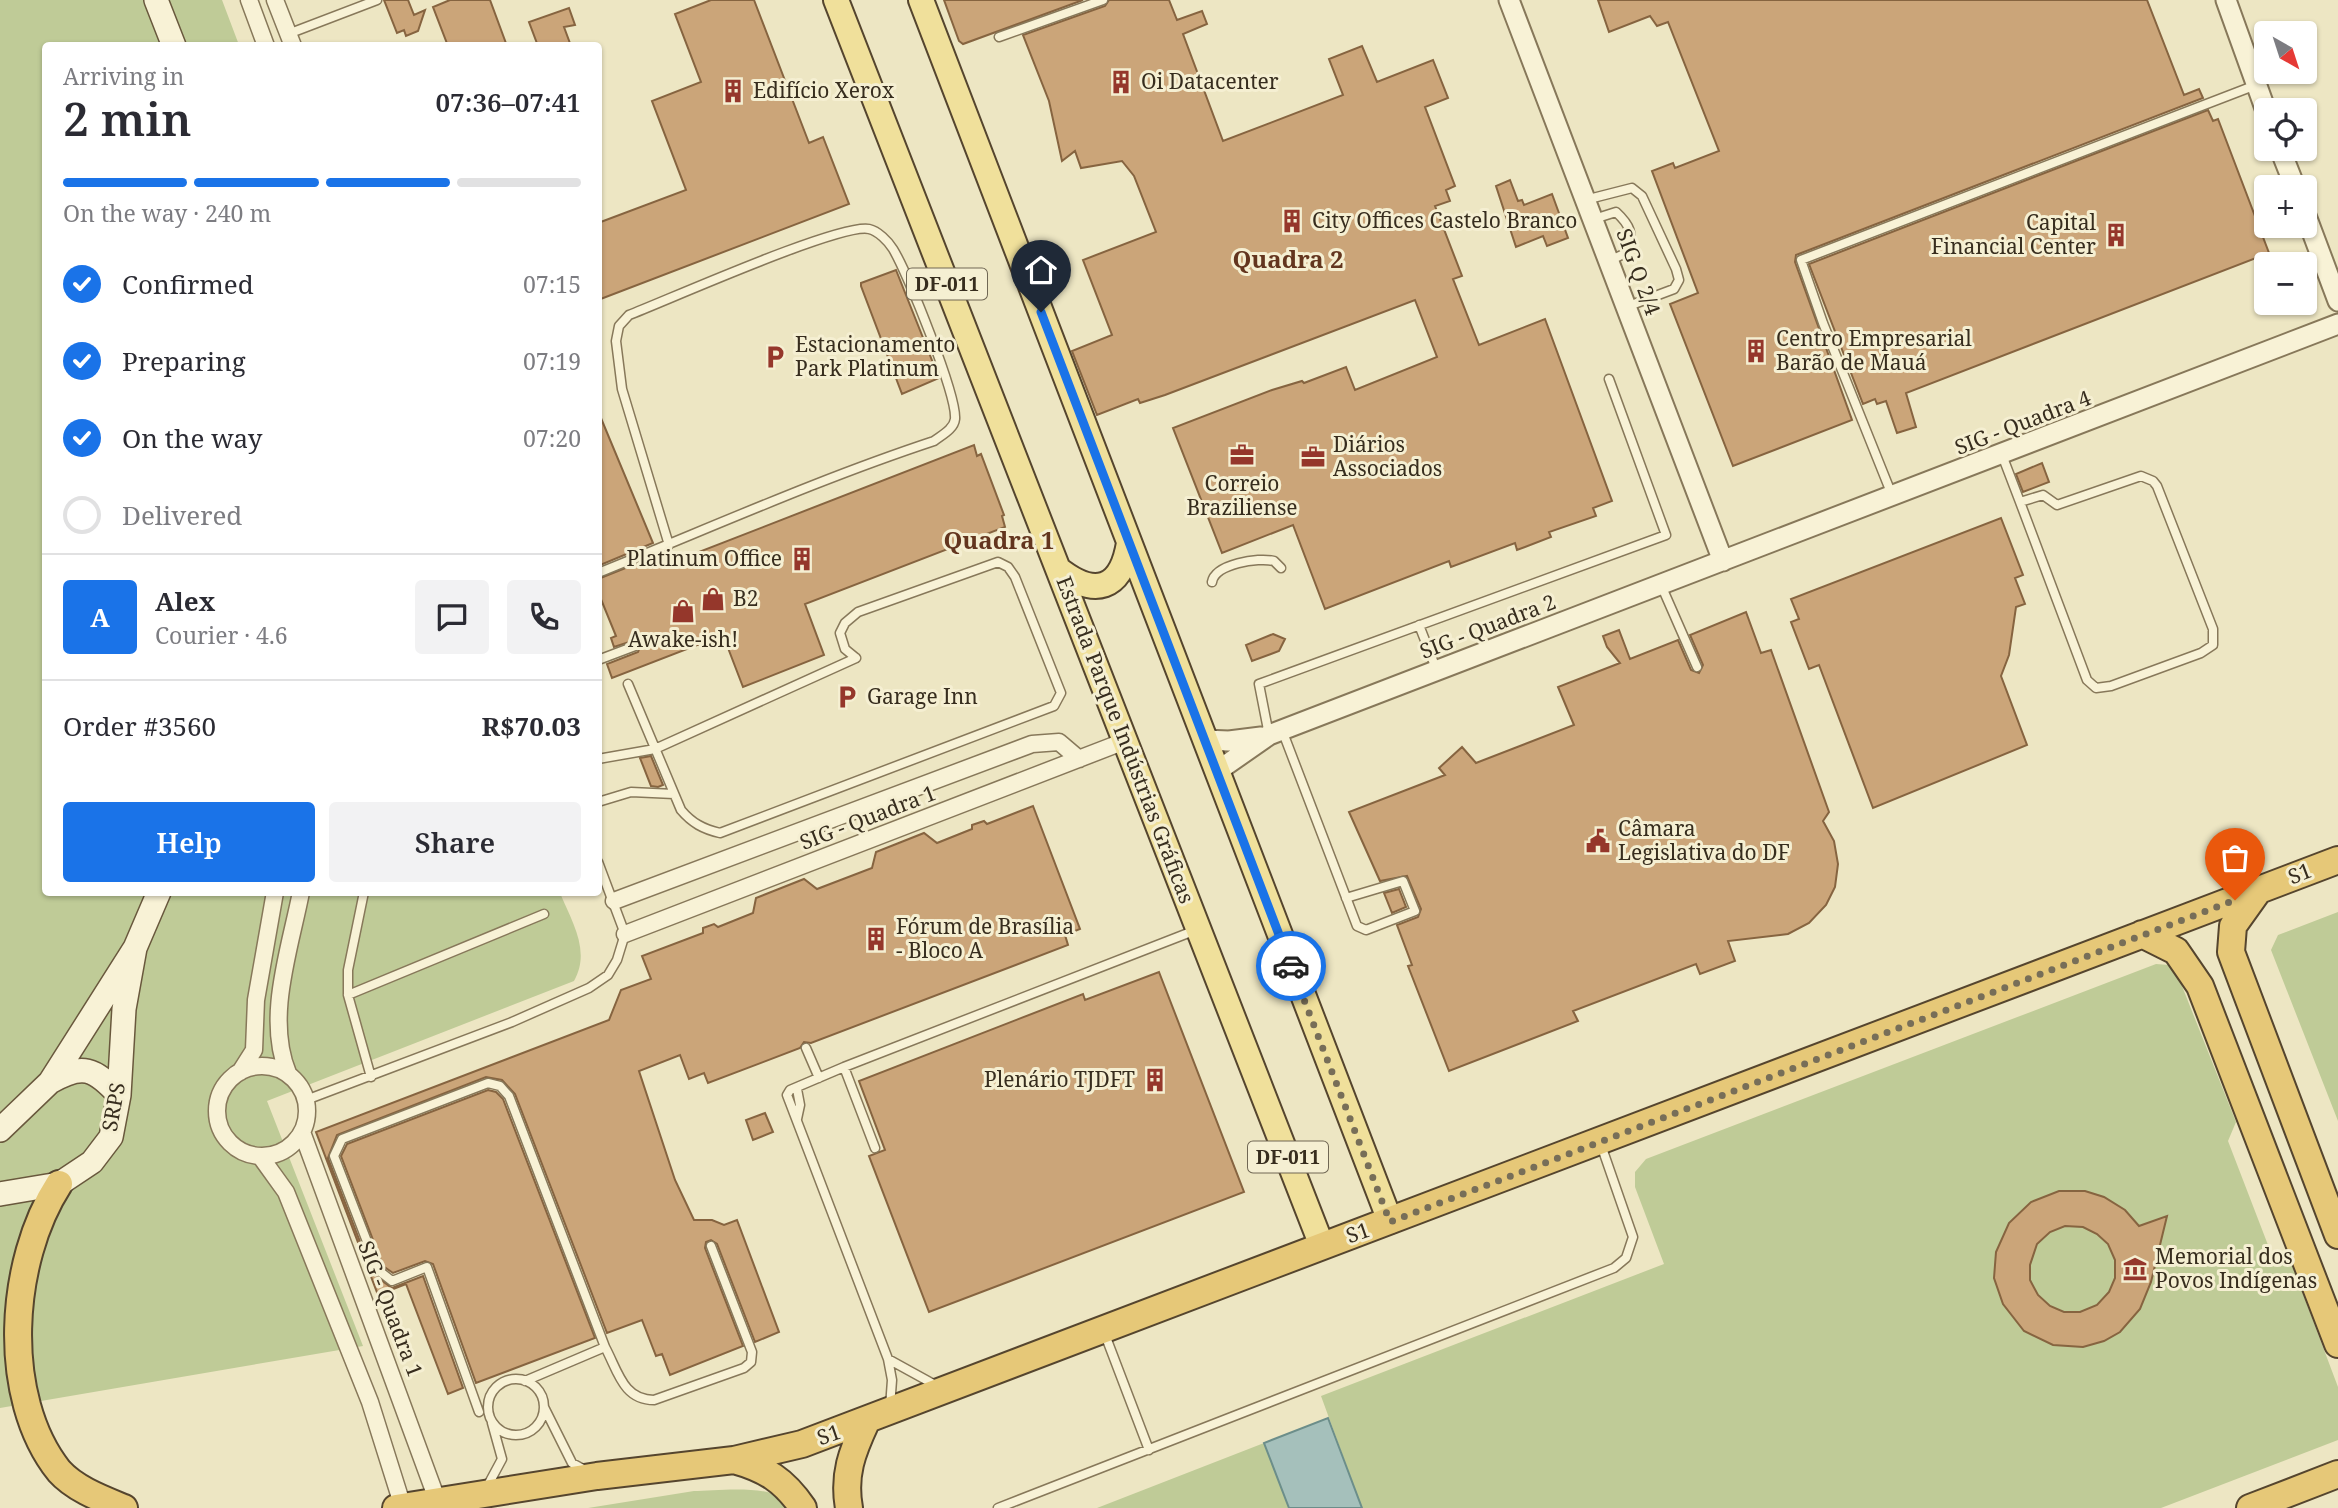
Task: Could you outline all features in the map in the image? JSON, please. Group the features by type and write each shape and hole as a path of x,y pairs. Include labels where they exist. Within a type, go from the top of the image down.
{"highway":[{"name":"S1","path":"400,1507 597,1476 734,1460 802,1444 2338,860"},
{"path":"2258,891 2233,926 2231,952 2338,1235"},
{"path":"2142,934 2176,951 2200,986 2338,1344"},
{"path":"59,1184 42,1210 26,1259 16,1344 20,1390 30,1422 60,1472 97,1497 124,1508"},
{"path":"849,1508 846,1475 852,1452 878,1417"},
{"path":"734,1460 761,1468 779,1479 803,1508"},
{"path":"2250,1508 2336,1473"}],"main road":[{"path":"156,0 172,42"},
{"name":"Estrada Parque Indústrias Gráficas","path":"836,0 1322,1246"},
{"name":"DF-011","path":"921,0 1390,1222"},
{"path":"1058,569 1077,584 1102,585 1114,579 1125,567 1129,542"},
{"name":"SRPS","path":"0,1130 50,1082 135,948 157,896"},
{"name":"SRPS","path":"0,1194 59,1184 92,1162 104,1149 115,1123 124,1009 135,948"},
{"path":"50,1082 68,1072 82,1069 94,1073 118,1096"}],"street":[{"path":"249,0 265,42"},
{"path":"275,0 291,40"},
{"name":"SIG Q 2/4","path":"1508,0 1723,561"},
{"path":"2226,0 2261,98"},
{"path":"2314,238 2338,301"},
{"name":"SIG - Quadra 4","path":"1723,561 2338,324"},
{"name":"SIG - Quadra 2","path":"1204,740 1229,741 1276,733 1723,561"},
{"name":"SIG - Quadra 2","path":"1216,772 1276,733"},
{"path":"614,901 1032,744 1048,740 1059,742 1079,759"},
{"name":"SIG - Quadra 1","path":"625,934 1125,741"},
{"path":"240,1072 256,1066 272,1067 288,1073 299,1085 306,1100 307,1117 302,1132 291,1145 277,1153 260,1156 237,1147 221,1129 217,1113 220,1097 228,1082 240,1072 254,1050 256,1000 274,896"},
{"path":"288,1073 279,1040 279,1007 300,896"},
{"name":"SIG - Quadra 1","path":"302,1132 438,1502"},
{"path":"260,1156 286,1192 370,1402 400,1507"}],"lane":[{"path":"291,40 377,0"},
{"path":"999,37 1104,0"},
{"path":"1893,497 1823,323 1801,260 2256,85"},
{"path":"1585,200 1632,188 1642,196 1676,269 1679,280 1674,289 1626,307"},
{"path":"1594,219 1616,212 1628,223 1632,240 1628,252 1609,261"},
{"path":"602,571 669,545 772,501 934,441 948,432 955,422 944,376 892,247 871,229 855,229 815,241 629,315 619,326 615,341 622,389 669,545"},
{"path":"1346,898 1403,881 1415,911 1366,930 1357,926 1276,733 1259,684 1666,535 1609,379"},
{"path":"2002,455 2020,502 2092,685 2096,688 2112,686 2201,653 2213,645 2213,629 2153,481 2141,476 2057,505 2043,495 2020,502"},
{"path":"1212,582 1215,573 1221,569 1260,560 1274,561 1281,568"},
{"path":"602,758 655,749 856,658 845,649 840,633 845,623 858,612 998,562 1008,567 1015,577 1059,683 1060,699 1054,706 720,833 705,830 689,820 674,794 655,749 628,684"},
{"path":"1661,585 1697,667"},
{"path":"1419,625 1437,671"},
{"path":"602,658 635,646"},
{"path":"602,801 631,792 674,794"},
{"path":"306,1100 512,1022 589,988 608,975 617,960 625,934 602,872"},
{"path":"363,896 348,970 348,995 371,1077"},
{"path":"348,995 544,914"},
{"path":"878,1417 892,1380 888,1359 787,1095 819,1078 1199,929"},
{"path":"806,1048 819,1078"},
{"path":"844,1068 875,1148"},
{"path":"479,1412 427,1267 392,1281 378,1270 334,1156 342,1139 488,1083 500,1086 509,1096 606,1347 629,1395 641,1401 654,1400 744,1368 751,1362 752,1352 711,1245"},
{"path":"998,1508 1614,1268 1626,1258 1633,1237 1600,1142"},
{"path":"1103,1329 1149,1450"},
{"path":"470,1498 492,1482 502,1459 488,1411 490,1397 498,1385 511,1380 525,1381 606,1347"},
{"path":"888,1359 927,1382 948,1390"},
{"path":"525,1381 539,1391 544,1407 572,1463 597,1476"},
{"path":"492,1423 503,1433 517,1436 531,1431 541,1421 544,1407"}],"green space":[{"path":"0,0 222,0 238,42 42,42 42,896 561,896 578,937 581,959 574,981 267,1101 363,1346 0,1408"},
{"path":"2338,912 2338,1121 2271,950 2278,935"},
{"path":"2156,964 2169,965 2178,976 2236,1122 2228,1141 2273,1258 2292,1265 2338,1387 2338,1440 2161,1508 1362,1508 1321,1396 1664,1264 1635,1187 1635,1172 1646,1159"},
{"path":"1264,1443 1289,1508 1097,1508"},
{"path":"694,1491 763,1491 785,1500 791,1508 588,1508"}],"water":[{"path":"1328,1418 1362,1508 1289,1508 1264,1443"}],"building":[{"path":"384,0 408,0 414,15 425,10 418,31 406,36 404,30 397,33"},
{"path":"450,0 490,0 506,42 446,42 433,7"},
{"path":"711,0 754,0 809,143 823,137 849,204 602,298 602,222 686,190 652,101 701,82 675,14"},
{"path":"944,0 1083,0 963,44 959,41"},
{"path":"1109,0 1169,0 1177,20 1202,11 1207,24 1183,34 1223,141 1343,95 1329,59 1362,46 1377,82 1433,60 1448,98 1425,107 1455,186 1446,190 1450,201 1435,206 1462,276 1453,279 1479,345 1545,319 1612,501 1593,508 1596,516 1549,532 1551,537 1517,550 1515,543 1451,567 1449,561 1325,609 1293,525 1222,553 1173,428 1272,390 1302,381 1304,383 1346,367 1355,390 1437,357 1415,300 1165,395 1140,403 1138,399 1097,415 1072,351 1112,335 1083,260 1156,232 1134,176 1122,161 1081,168 1075,151 1062,161 1049,101 1023,35 1105,6"},
{"path":"1598,0 2147,0 2184,95 2199,89 2203,98 1796,255 1795,262 1852,420 1733,466 1670,304 1698,293 1652,171 1673,163 1675,168 1719,151 1668,22 1657,26 1650,16 1609,32"},
{"path":"569,8 575,25 564,27 570,42 536,42 529,22"},
{"name":"Capital Financial Center","path":"2208,110 2213,121 2218,119 2254,214 2254,238 2263,238 2269,252 2254,252 2254,259 1906,393 1916,427 1897,433 1886,401 1877,404 1875,399 1863,404 1809,264"},
{"path":"1510,180 1518,201 1522,200 1524,205 1552,194 1568,238 1547,246 1543,236 1516,247 1496,186"},
{"path":"896,270 939,378 902,394 861,286 861,283"},
{"path":"602,421 653,543 602,564"},
{"name":"Platinum Office","path":"974,445 977,456 981,454 1004,515 1005,527 805,604 824,655 743,687 723,635 612,678 607,664 638,652 641,644 635,640 614,647 611,638 616,636 602,602 602,577 658,555 663,566"},
{"path":"2042,463 2049,482 2023,492 2016,474"},
{"path":"2001,518 2023,575 2015,578 2025,604 2016,607 2009,655 2001,676 2027,745 1873,808 1819,665 1809,669 1791,622 1799,619 1791,599"},
{"name":"Câmara Legislativa do DF","path":"1746,612 1761,653 1771,650 1829,812 1823,821 1834,841 1838,864 1835,887 1826,905 1809,923 1788,934 1728,941 1735,961 1700,974 1696,964 1573,1011 1578,1021 1449,1071 1408,966 1412,965 1397,925 1418,917 1421,909 1407,876 1380,881 1349,812 1445,775 1439,768 1462,747 1476,763 1574,725 1558,687 1620,663 1607,647 1603,636 1619,630 1630,659 1678,640 1691,670 1699,673 1703,665 1690,635"},
{"path":"1273,634 1285,639 1279,651 1252,661 1246,645"},
{"path":"651,756 663,785 658,787 651,786 640,758"},
{"path":"1033,806 1080,929 1065,935 1068,945 811,1043 804,1042 800,1048 708,1083 704,1073 689,1079 680,1055 639,1071 675,1180 694,1220 712,1220 724,1225 737,1220 779,1332 755,1342 717,1244 711,1240 706,1242 705,1248 743,1346 670,1375 662,1354 656,1356 642,1320 607,1333 515,1094 502,1080 486,1077 337,1135 328,1158 372,1273 392,1288 423,1276 463,1388 448,1394 406,1284 378,1295 316,1132 609,1020 621,990 651,979 642,956 703,933 703,928 714,924 718,927 753,913 756,898 804,879 817,889 872,868 876,852 924,833 937,843 972,829 972,825 984,821 987,824"},
{"path":"1399,889 1406,907 1392,913 1384,893"},
{"path":"1159,972 1244,1192 929,1312 869,1156 885,1150 859,1081 1083,994 1085,1000"},
{"path":"488,1090 496,1092 503,1099 595,1338 476,1383 433,1264 425,1261 393,1273 383,1266 341,1156 347,1144"},
{"path":"765,1113 773,1132 753,1140 746,1120"},
{"name":"Memorial dos Povos Indígenas","path":"2059,1191 2085,1191 2104,1197 2125,1210 2139,1226 2167,1216 2151,1282 2140,1309 2120,1332 2104,1341 2083,1347 2053,1345 2024,1331 2003,1304 1994,1278 1996,1252 2009,1223 2031,1202","holes":["2065,1226 2083,1227 2108,1244 2115,1260 2115,1278 2109,1292 2097,1305 2080,1312 2064,1312 2050,1306 2038,1295 2030,1280 2030,1265 2037,1244 2050,1232"]}],"way so far":[{"path":"1291,966 1390,1222 2235,900"}],"place":[{"name":"Oi Datacenter","path":"1121,82"},
{"name":"Edifício Xerox","path":"733,91"},
{"name":"City Offices Castelo Branco","path":"1292,221"},
{"name":"Capital Financial Center","path":"2116,235"},
{"name":"Centro Empresarial Barão de Mauá","path":"1756,351"},
{"name":"Estacionamento Park Platinum","path":"775,357"},
{"name":"Correio Braziliense","path":"1242,455"},
{"name":"Diários Associados","path":"1313,457"},
{"name":"Platinum Office","path":"802,559"},
{"name":"B2","path":"713,599"},
{"name":"Awake-ish!","path":"683,611"},
{"name":"Garage Inn","path":"847,697"},
{"name":"Câmara Legislativa do DF","path":"1598,841"},
{"name":"Fórum de Brasília - Bloco A","path":"876,939"},
{"name":"Plenário TJDFT","path":"1155,1080"},
{"name":"Memorial dos Povos Indígenas","path":"2135,1269"}],"district":[{"name":"Quadra 2","path":"1288,260"},
{"name":"Quadra 1","path":"999,541"}],"route":[{"path":"1041,312 1291,966"}]}
